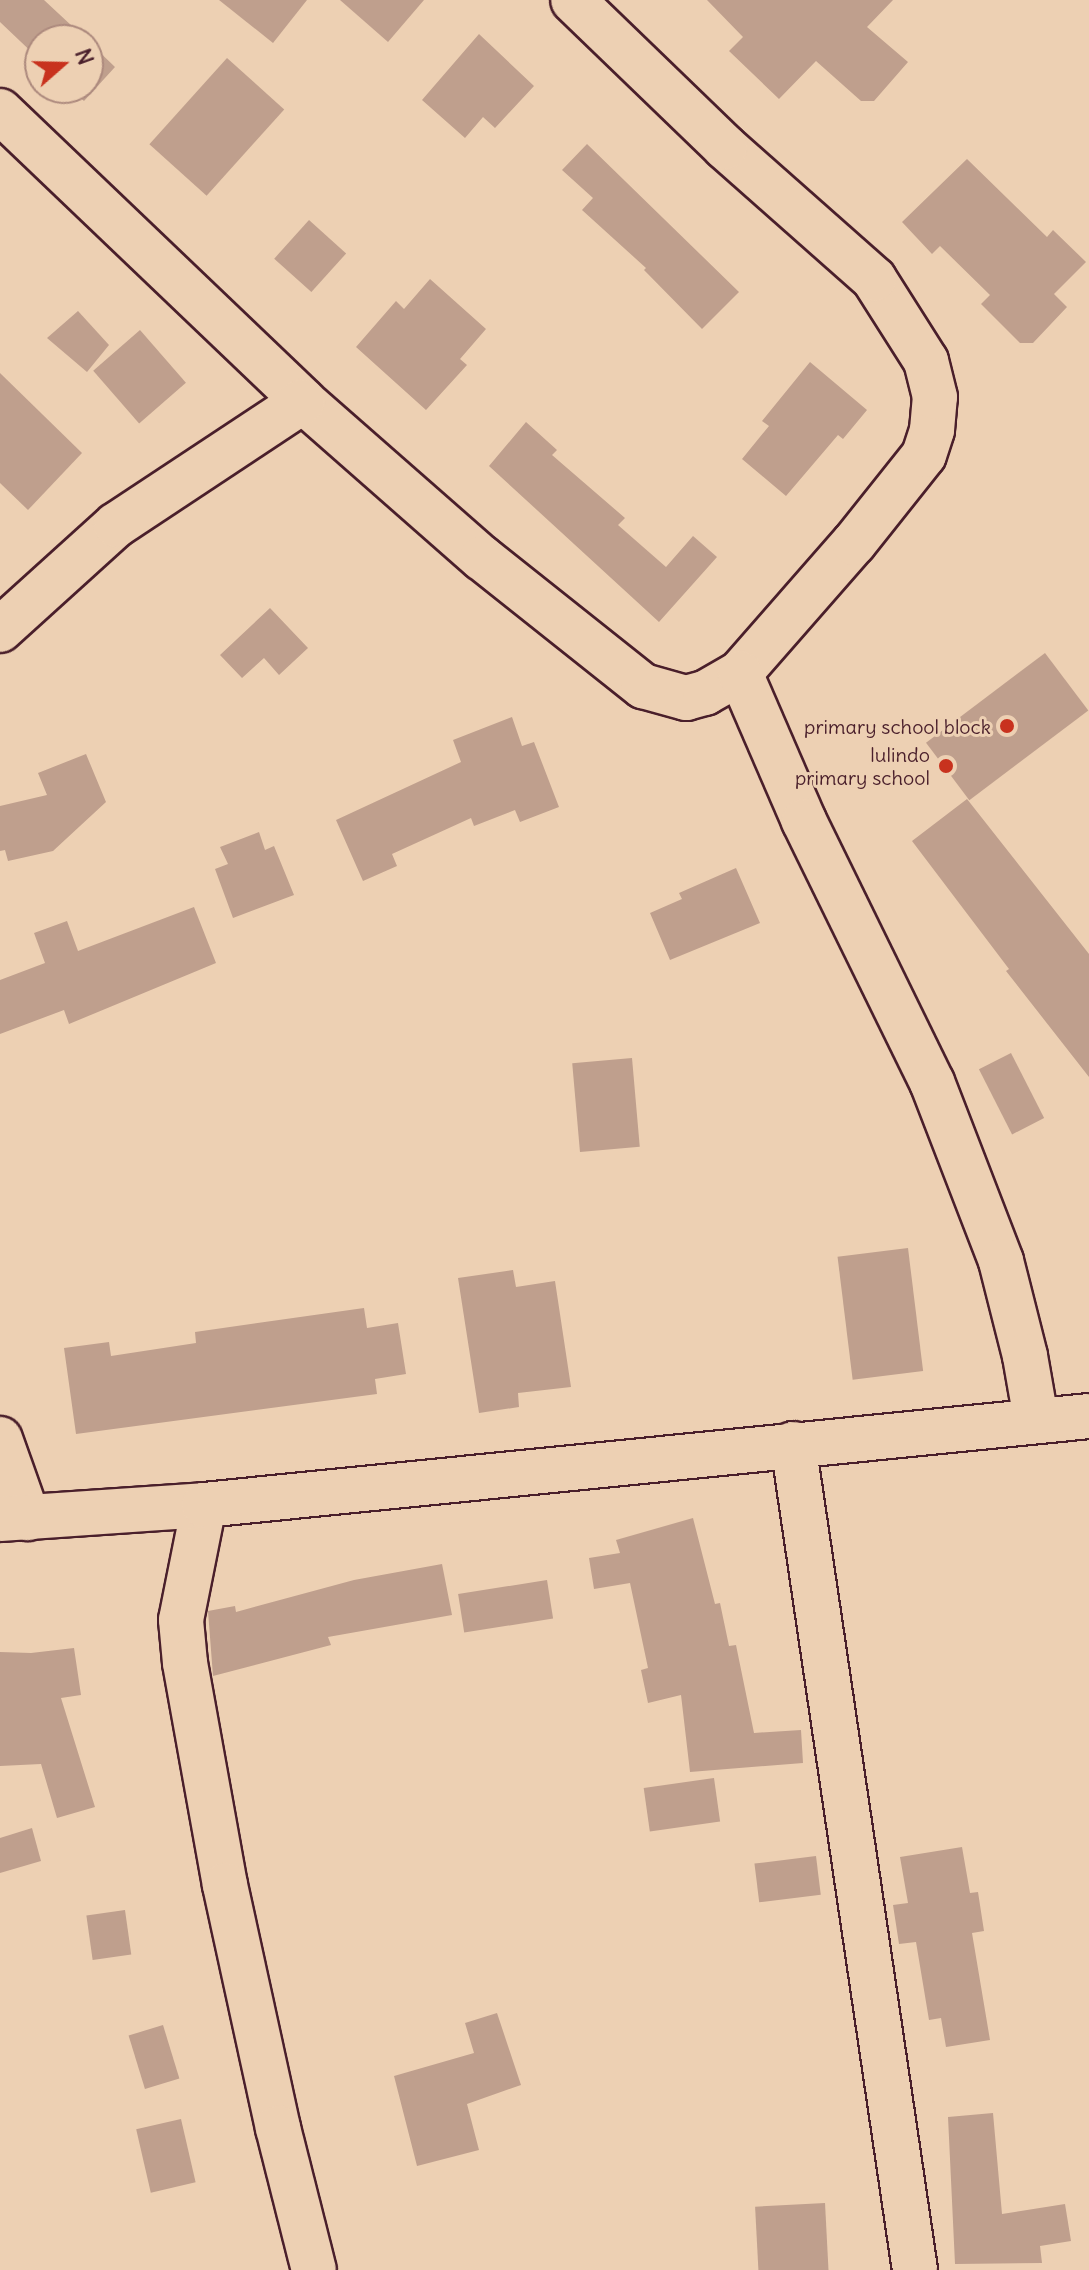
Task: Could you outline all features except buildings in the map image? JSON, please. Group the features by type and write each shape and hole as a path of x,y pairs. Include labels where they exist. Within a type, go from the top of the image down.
{"street":[{"path":"0,111 303,401 482,558 643,686 686,698 705,693 740,673 854,543 924,455 932,430 935,397 926,361 874,279 725,147 573,0"},
{"path":"0,630 116,525 303,401"},
{"path":"740,673 804,821 932,1082 1001,1261 1036,1419"},
{"path":"0,1439 14,1518 204,1505 1089,1416"},
{"path":"793,1444 915,2270"},
{"path":"204,1505 181,1620 185,1663 232,1915 278,2128 314,2270"}],"place":[{"name":"primary school block","path":"1007,726"},
{"name":"lulindo primary school","path":"946,766"}]}
